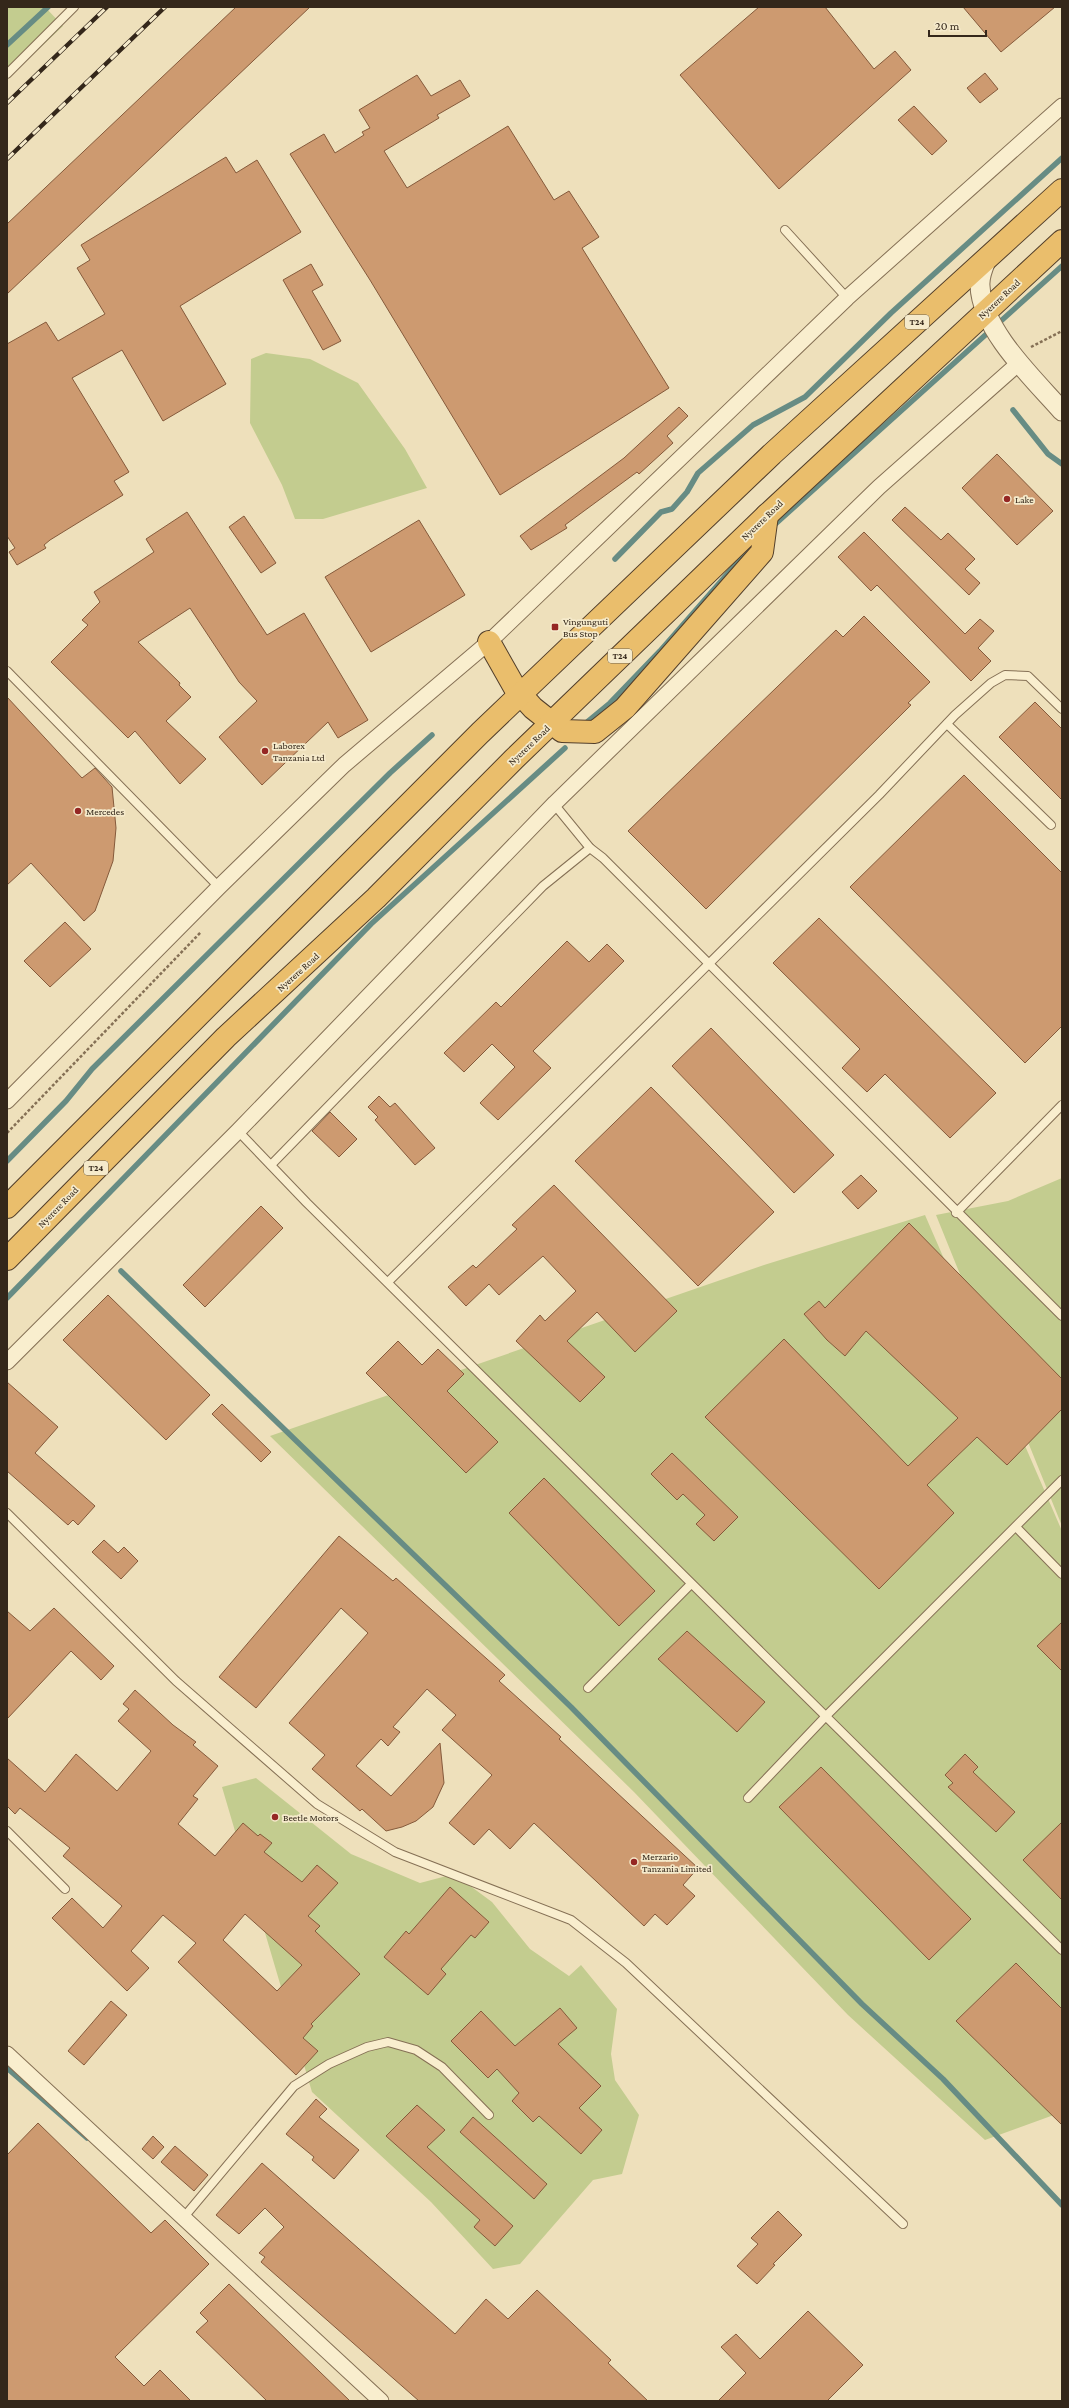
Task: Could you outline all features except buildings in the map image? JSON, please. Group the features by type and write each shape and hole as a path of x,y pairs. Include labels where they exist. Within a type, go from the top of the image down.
{"highway":[{"name":"T24","path":"7,1207 166,1046 521,694 772,454 1062,190"},
{"name":"Nyerere Road","path":"7,1259 221,1042 376,898 551,723 767,515 1062,241"},
{"path":"489,642 515,688 533,708 562,731 595,732 625,708 762,552 767,515"}],"street":[{"path":"7,1101 219,887 344,765 489,642 847,298 1062,106"},
{"path":"988,256 981,273 980,287 987,311 994,327 1017,359 1062,411"},
{"path":"7,1362 238,1131 554,804 879,487 1017,359"},
{"path":"7,2054 381,2401"}],"lane":[{"path":"7,74 74,7"},
{"path":"785,230 847,298"},
{"path":"7,671 219,887"},
{"path":"388,1282 879,795 947,724 991,683 1005,676 1028,676 1062,709"},
{"path":"947,724 1051,825"},
{"path":"554,804 590,848 603,858 956,1212 1062,1316"},
{"path":"271,1165 543,886 590,848"},
{"path":"956,1212 1062,1105"},
{"path":"238,1131 820,1712 827,1715 1062,1950"},
{"path":"748,1798 827,1715 1062,1480"},
{"path":"7,1514 176,1681 317,1804 395,1852 571,1920 626,1963 903,2224"},
{"path":"1016,1527 1062,1574"},
{"path":"588,1688 692,1584"},
{"path":"7,1832 65,1889"},
{"path":"184,2217 294,2086 329,2064 366,2047 388,2042 416,2050 442,2067 489,2115"}],"path":[{"path":"1017,359 1062,331"}],"green space":[{"path":"7,7 45,7 63,26 7,79"},
{"path":"266,353 310,359 358,383 405,449 427,488 323,519 295,519 282,485 250,423 251,359"},
{"path":"1062,1178 1062,1526 936,1215 1008,1201"},
{"path":"925,1215 1062,1531 1062,2112 985,2140 848,2015 634,1792 270,1436 764,1265"},
{"path":"256,1778 351,1854 420,1883 454,1874 492,1902 530,1949 569,1976 581,1965 617,2009 611,2054 615,2080 639,2115 622,2174 593,2180 520,2264 493,2269 431,2202 312,2092 222,1787"}],"waterway":[{"path":"7,45 48,7"},
{"path":"615,559 661,512 672,509 687,492 698,473 753,425 805,397 891,313 1062,158"},
{"path":"772,527 1062,266"},
{"path":"1013,410 1048,454 1062,464"},
{"path":"587,722 610,703 660,651 757,540"},
{"path":"7,1161 66,1101 92,1069 390,773 432,735"},
{"path":"7,1298 371,924 565,748"},
{"path":"121,1271 571,1707 862,2004 943,2079 1062,2205"},
{"path":"7,2068 87,2138"}],"railway":[{"path":"7,103 107,7"},
{"path":"7,159 165,7"}],"place":[{"name":"Lake","path":"1007,499"},
{"name":"Vingunguti Bus Stop","path":"555,627"},
{"name":"Laborex Tanzania Ltd","path":"265,751"},
{"name":"Mercedes","path":"78,811"},
{"name":"Beetle Motors","path":"275,1817"},
{"name":"Merzario Tanzania Limited","path":"634,1862"}]}
